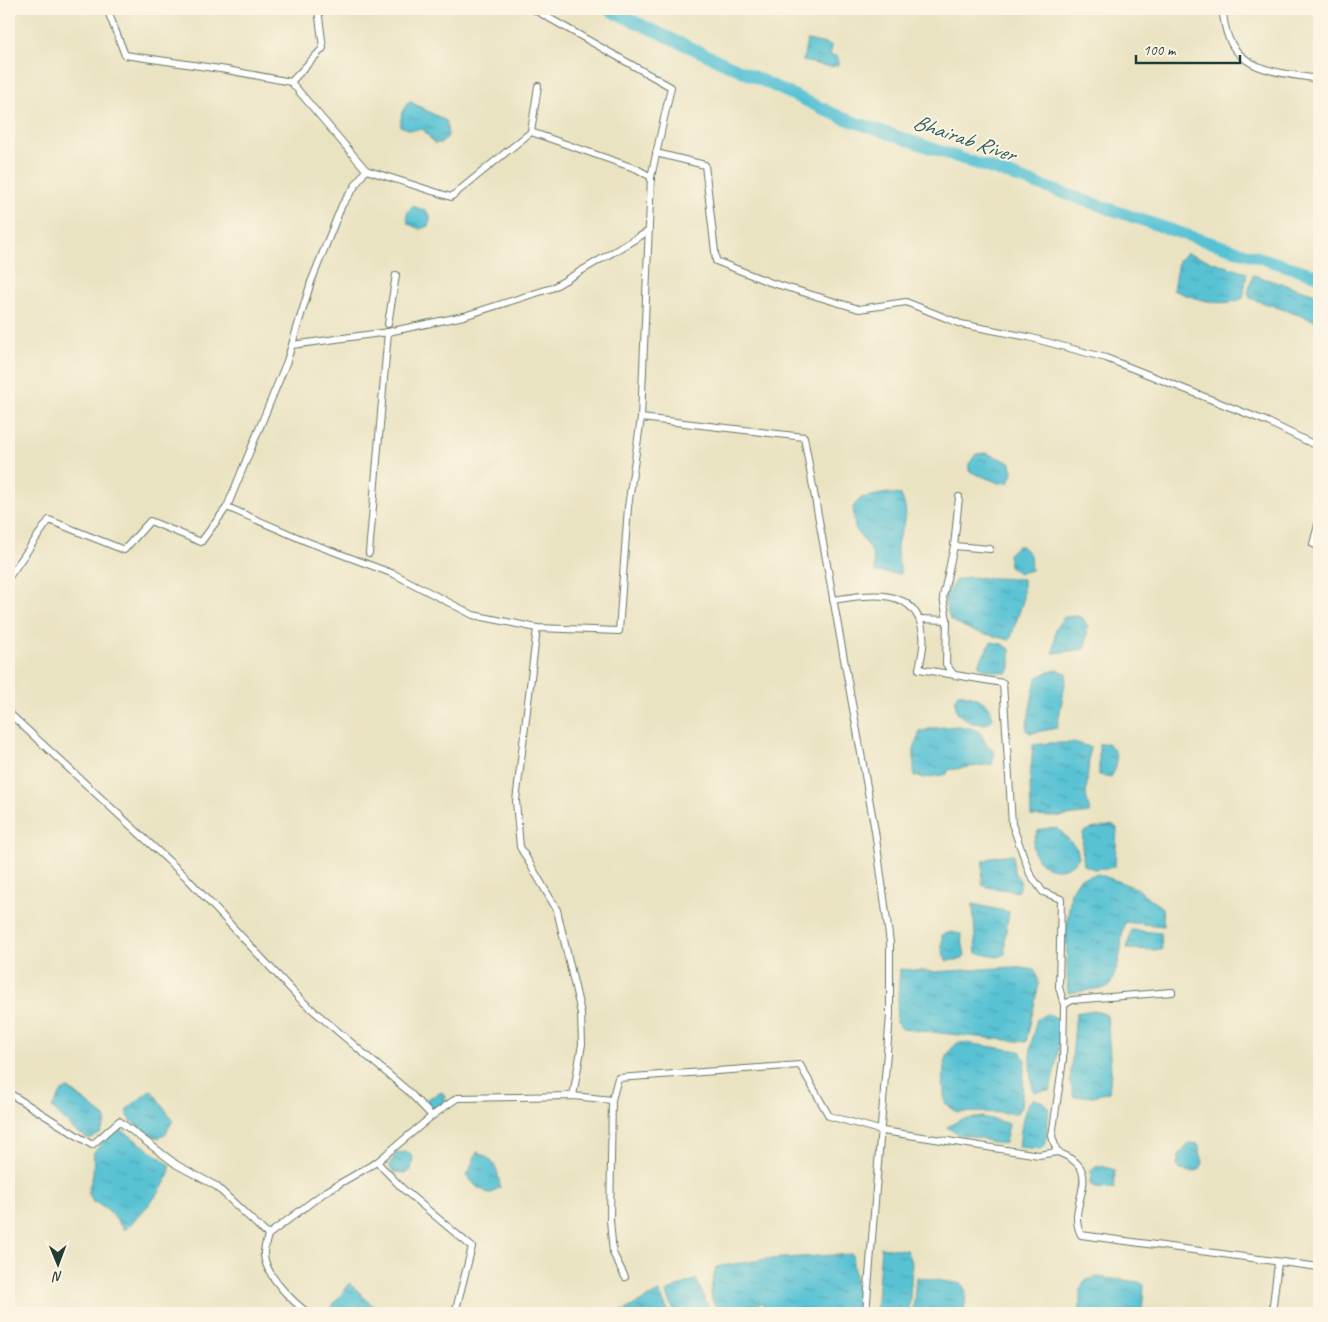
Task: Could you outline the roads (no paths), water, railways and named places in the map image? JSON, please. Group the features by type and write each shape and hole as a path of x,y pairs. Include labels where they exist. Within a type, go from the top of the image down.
{"street":[{"path":"107,9 125,55 291,82 366,170 452,196 530,132 538,86"},
{"path":"291,82 323,48 318,9"},
{"path":"227,507 308,542 394,574 474,615 538,628 619,631 628,507 641,418 651,177 671,87 533,9"},
{"path":"1222,9 1229,41 1233,48 1254,65 1319,79"},
{"path":"530,132 637,169 651,177"},
{"path":"656,153 704,165 716,261 769,282 859,309 906,302 961,324 1028,337 1106,358 1268,422 1319,447"},
{"path":"9,577 49,520 124,550 150,521 201,542 227,507 292,345 311,282 342,205 366,170"},
{"path":"292,345 388,332 464,316 552,288 649,230"},
{"path":"388,324 396,275"},
{"path":"369,553 388,332"},
{"path":"641,418 804,437 875,831 890,943 890,1015 866,1313"},
{"path":"954,674 946,664 947,620 943,597 954,546 958,497"},
{"path":"1319,521 1313,544 1319,546"},
{"path":"954,546 990,549"},
{"path":"833,600 883,595 907,602 918,613 924,636 919,669 1003,683 1012,824 1030,874 1043,892 1061,899 1059,987 1064,1005 1063,1060 1052,1136 1057,1152"},
{"path":"920,620 947,620"},
{"path":"538,628 517,810 520,847 557,910 581,1014 582,1044 573,1096"},
{"path":"9,713 186,877 301,1000 408,1092 432,1116"},
{"path":"1064,1005 1072,1000 1172,992"},
{"path":"625,1277 613,1253 610,1220 612,1100 618,1078 800,1066 829,1116 882,1131 1039,1155 1057,1152 1071,1157 1080,1164 1084,1175 1077,1226 1082,1235 1278,1263 1319,1267"},
{"path":"9,1093 92,1145 118,1121 177,1165 216,1186 268,1235"},
{"path":"308,1313 290,1300 274,1277 264,1254 268,1235 325,1192 377,1162 432,1116 457,1098 573,1096 612,1100"},
{"path":"377,1162 403,1189 472,1247 455,1313"},
{"path":"1272,1313 1278,1263"}],"water":[{"path":"807,40 831,45 830,55 838,57 838,65 831,67 803,61"},
{"path":"409,101 446,121 448,136 442,143 434,143 423,129 411,130 400,126 402,112"},
{"path":"412,206 426,211 431,217 428,226 420,229 408,224 407,214"},
{"path":"1186,253 1247,273 1243,298 1227,303 1208,301 1173,290 1178,261"},
{"path":"1253,275 1319,295 1319,322 1250,298 1248,293"},
{"path":"986,453 1011,463 1013,473 1009,482 999,483 969,471 969,464 976,454"},
{"path":"887,493 901,495 906,511 905,522 897,546 901,574 875,572 872,552 855,528 853,507 861,498"},
{"path":"1017,546 1022,546 1030,555 1031,570 1019,573 1010,567 1008,554"},
{"path":"967,577 1023,579 1023,601 1010,640 973,631 950,620 944,598 955,581"},
{"path":"1075,616 1083,618 1088,627 1085,649 1053,653 1056,628 1064,617"},
{"path":"991,642 1002,644 1010,649 1010,668 1007,673 987,670 978,665"},
{"path":"1058,670 1067,673 1057,728 1030,733 1026,730 1036,678 1048,672"},
{"path":"958,693 985,703 993,718 986,724 972,723 957,713 955,702"},
{"path":"958,726 975,730 982,735 989,747 995,752 992,764 948,770 947,774 925,778 914,776 914,749 920,732 933,728"},
{"path":"1077,743 1090,747 1086,795 1090,813 1059,817 1031,816 1030,779 1033,745"},
{"path":"1107,743 1114,750 1117,759 1111,777 1099,775 1099,744"},
{"path":"1114,825 1117,828 1115,867 1094,869 1084,865 1083,833 1091,829"},
{"path":"1059,829 1077,849 1079,857 1071,865 1061,869 1052,868 1044,865 1037,859 1034,841 1039,830"},
{"path":"1013,854 1014,872 1021,882 1017,892 982,885 983,861 996,856"},
{"path":"1098,874 1136,888 1162,908 1164,926 1125,922 1119,959 1109,987 1068,993 1066,933 1071,892 1080,878"},
{"path":"973,904 1009,912 1005,937 1005,954 998,957 976,953"},
{"path":"1131,930 1161,933 1162,950 1127,949"},
{"path":"951,932 961,934 965,956 962,959 946,961 942,949 942,935"},
{"path":"1014,967 1035,970 1039,984 1026,1042 903,1029 896,1023 900,969 935,972"},
{"path":"1094,1010 1107,1015 1111,1071 1109,1092 1093,1096 1074,1097 1070,1082 1076,1013"},
{"path":"1047,1014 1058,1018 1058,1054 1050,1090 1034,1092 1030,1065 1033,1037 1037,1019"},
{"path":"959,1042 1020,1051 1025,1060 1021,1107 1017,1113 957,1112 945,1103 943,1078 945,1062 948,1054"},
{"path":"68,1088 105,1117 106,1121 100,1134 89,1139 74,1130 52,1108 62,1091"},
{"path":"151,1090 173,1120 166,1133 158,1138 134,1124 126,1110"},
{"path":"442,1092 445,1097 445,1104 429,1110 424,1103 427,1099"},
{"path":"1033,1099 1044,1102 1049,1107 1046,1144 1040,1149 1019,1147 1024,1114"},
{"path":"983,1117 1009,1124 1005,1143 993,1143 977,1137 962,1135 947,1127 960,1120"},
{"path":"115,1129 121,1129 170,1165 169,1173 160,1190 125,1230 108,1210 93,1202 88,1192 93,1174 94,1152"},
{"path":"1190,1143 1198,1144 1203,1163 1199,1170 1192,1172 1180,1170 1177,1164 1179,1155"},
{"path":"408,1152 413,1158 411,1170 405,1173 394,1172 389,1165 397,1153"},
{"path":"477,1152 488,1158 497,1170 500,1187 490,1194 477,1187 467,1176"},
{"path":"1097,1165 1115,1170 1114,1189 1096,1188 1090,1184 1091,1171"},
{"path":"881,1247 906,1250 912,1264 909,1313 876,1313"},
{"path":"852,1254 859,1313 766,1313 763,1303 719,1311 712,1301 711,1290 716,1267 767,1259"},
{"path":"916,1277 962,1284 966,1293 964,1313 913,1313"},
{"path":"1096,1277 1139,1282 1144,1285 1142,1313 1080,1313 1080,1289 1085,1281"},
{"path":"696,1279 711,1313 675,1313 666,1292"},
{"path":"350,1283 380,1313 327,1313"},
{"path":"659,1292 669,1313 619,1313"}],"waterway":[{"name":"Bhairab River","path":"607,9 843,118 1189,236 1319,276"}]}
